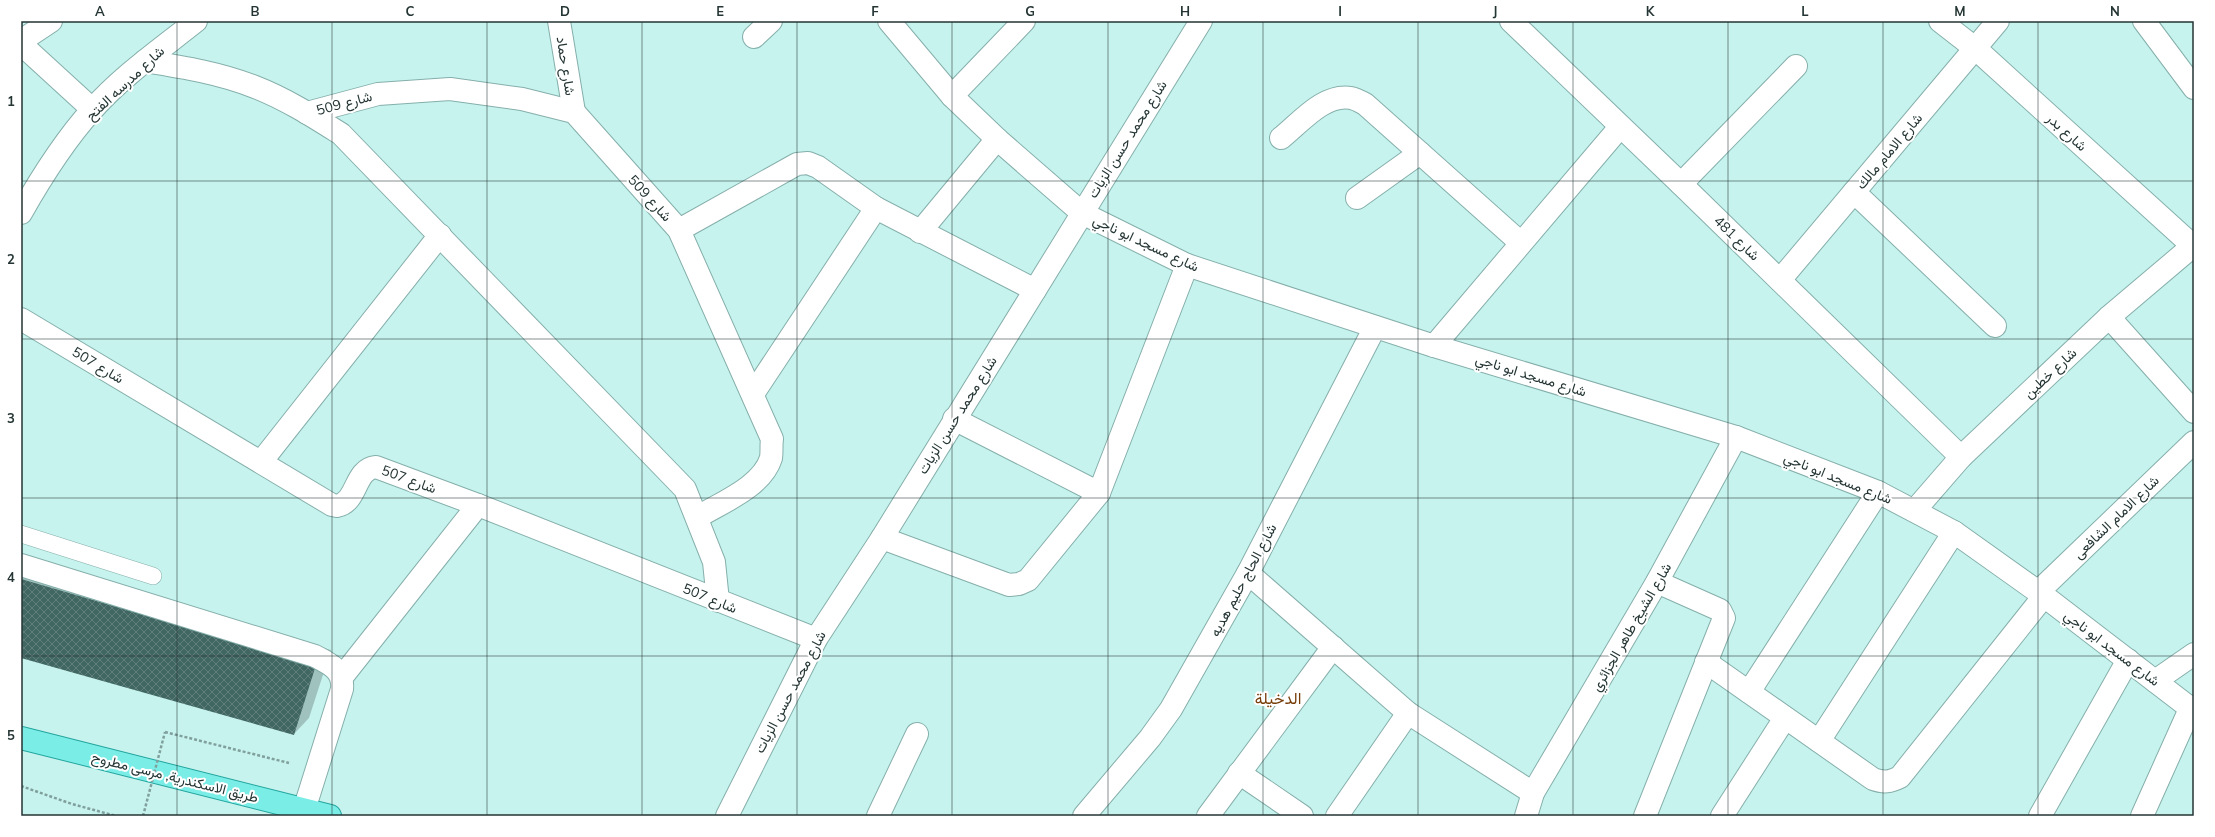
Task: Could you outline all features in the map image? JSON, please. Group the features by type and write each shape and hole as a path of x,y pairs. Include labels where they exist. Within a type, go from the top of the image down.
{"main road":[{"name":"طريق الاسكندرية, مرسى مطروح","path":"21,738 278,810 304,810 330,816"}],"street":[{"path":"51,21 21,42 92,109"},
{"name":"شارع مدرسه الفتح","path":"21,212 52,160 92,109 145,61 196,21"},
{"name":"شارع حماد","path":"559,21 574,112"},
{"path":"754,37 771,21"},
{"name":"شارع مسجد ابو ناجي","path":"889,21 952,96 1082,213 1187,265 1434,346 1736,437 1878,492 1915,510 1954,532 2041,594 2192,710"},
{"path":"952,96 1024,21"},
{"name":"شارع محمد حسن الزيات","path":"727,816 816,639 882,538 954,419 1201,21"},
{"name":"شارع 481","path":"1511,21 1681,184 1961,457"},
{"name":"شارع بدر","path":"1940,21 1976,49 2193,245"},
{"name":"شارع الامام مالك","path":"1780,280 1998,21"},
{"path":"2144,21 2194,88"},
{"path":"145,61 201,70 256,87 307,113 341,134 686,489 714,562 718,601"},
{"path":"1681,184 1796,66"},
{"name":"شارع 509","path":"307,113 378,94 450,89 522,99 574,112 679,230 772,439 771,458 762,474 749,486 698,517"},
{"path":"1281,138 1323,104 1337,98 1352,98 1365,104 1521,243"},
{"path":"1434,346 1620,127"},
{"path":"920,232 998,139"},
{"path":"1357,198 1420,153"},
{"path":"679,230 797,164 808,163 818,167 876,208 1035,290"},
{"path":"1854,192 1995,326"},
{"path":"753,394 876,208"},
{"path":"261,462 440,235"},
{"name":"شارع خطين","path":"1915,510 1961,457 2109,317 2193,245"},
{"path":"882,538 1009,585 1019,584 1028,580 1035,574 1099,492 1187,265"},
{"path":"2109,317 2194,412"},
{"name":"شارع 507","path":"21,319 337,506 347,502 364,472 376,466 816,639"},
{"name":"شارع الحاج حليم هديه","path":"1084,816 1150,738 1171,709 1248,573 1375,327"},
{"path":"954,419 1099,492"},
{"name":"شارع الشيخ طاهر الجزائري","path":"1526,816 1533,793 1657,582 1736,437"},
{"name":"شارع الامام الشافعى","path":"1706,662 1873,779 1882,782 1891,782 1900,777 2041,594 2194,442"},
{"path":"1749,692 1878,492"},
{"path":"304,810 342,689 342,677 478,505"},
{"path":"1819,741 1954,532"},
{"path":"21,565 315,656 330,663 342,677"},
{"path":"1248,573 1408,713 1533,793"},
{"path":"1645,816 1723,623 1723,613 1720,610 1657,582"},
{"path":"1208,816 1333,647"},
{"path":"2154,681 2194,654"},
{"path":"2040,816 2128,660"},
{"path":"2142,816 2192,710"},
{"path":"1337,816 1408,713"},
{"path":"1722,816 1785,718"},
{"path":"878,816 917,734"},
{"path":"1239,773 1302,816"}],"lane":[{"path":"21,534 153,576"}],"path":[{"path":"143,816 165,732 316,770"},
{"path":"21,786 72,804 116,816"}],"building":[{"path":"21,579 316,665 294,735 21,658"}],"district":[{"name":"الدخيلة","path":"1278,698"}]}
